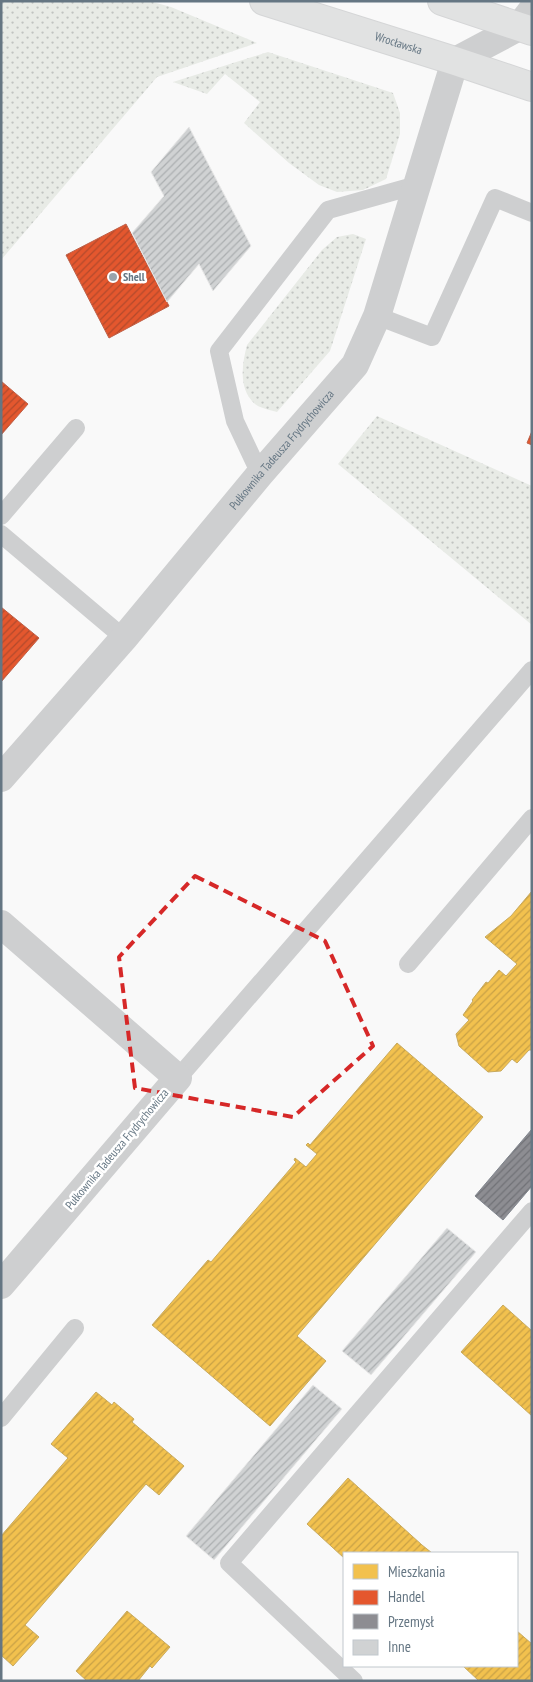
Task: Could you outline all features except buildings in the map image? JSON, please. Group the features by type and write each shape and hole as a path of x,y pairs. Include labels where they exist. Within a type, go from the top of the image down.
{"main road":[{"name":"Wrocławska","path":"264,1 455,61 532,88"},
{"path":"442,1 528,23"}],"street":[{"path":"455,61 528,23"},
{"name":"Pułkownika Tadeusza Frydrychowicza","path":"1,778 124,638 260,474 355,364 377,316 455,61"},
{"name":"Pułkownika Tadeusza Frydrychowicza","path":"1,924 178,1078 1,1285"}],"lane":[{"path":"260,474 235,421 219,352 328,210 417,185"},
{"path":"377,316 432,337 495,198 532,213"},
{"path":"1,516 76,428"},
{"path":"1,534 124,638"},
{"path":"178,1078 532,670"},
{"path":"408,964 532,818"},
{"path":"354,1681 229,1563 532,1211"},
{"path":"1,1418 75,1328"}],"highlighted area":[{"path":"195,876 325,941 373,1046 293,1117 135,1088 119,957"}],"shaded area":[{"path":"1,1 149,1 171,7 257,43 157,77 1,260"},
{"path":"268,52 393,93 400,113 400,134 386,179 363,190 337,192 319,185 289,163 244,123 260,102 225,74 207,94 173,82"},
{"path":"353,234 366,239 330,351 277,412 255,404 246,391 244,384 243,368 247,345 322,250 337,237"},
{"path":"377,416 532,486 532,625 338,464"}],"place":[{"name":"Shell","path":"113,277"}]}
